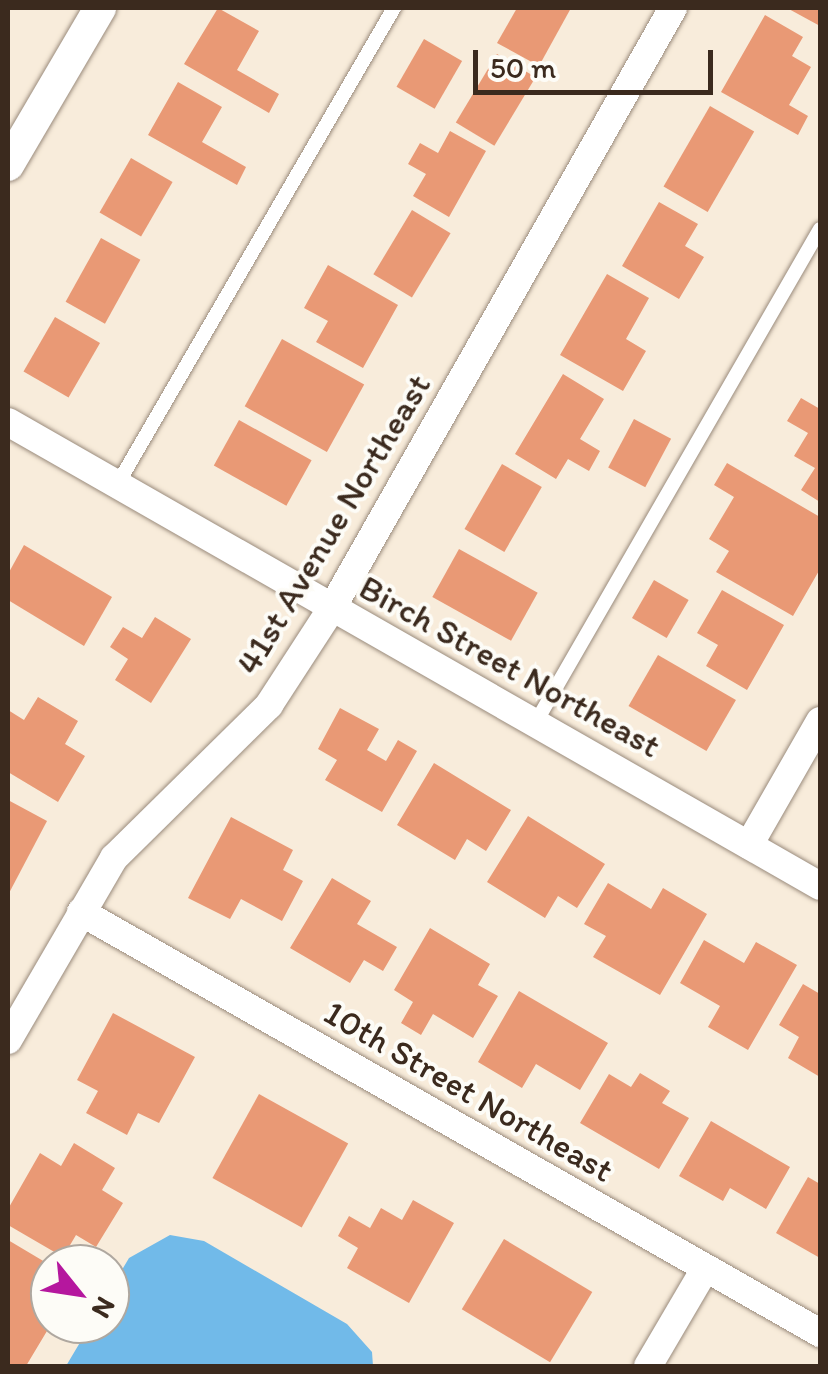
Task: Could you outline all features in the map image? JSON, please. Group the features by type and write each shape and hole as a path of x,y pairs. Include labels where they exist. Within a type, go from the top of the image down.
{"street":[{"path":"8,165 100,8"},
{"name":"41st Avenue Northeast","path":"8,1040 114,858 162,804 270,705 332,608 673,8"},
{"name":"Birch Street Northeast","path":"8,422 820,886"},
{"path":"749,845 820,721"},
{"name":"10th Street Northeast","path":"81,912 820,1333"},
{"path":"648,1366 705,1269"}],"lane":[{"path":"117,484 394,8"},
{"path":"536,722 820,229"}],"water":[{"path":"170,1235 204,1241 347,1324 372,1352 373,1366 66,1366 79,1344 130,1344 130,1257"}],"building":[{"path":"218,8 259,31 237,70 279,94 269,113 184,64"},
{"path":"517,8 571,8 539,66 497,43"},
{"path":"787,8 820,8 820,26"},
{"path":"765,15 803,37 792,56 811,67 789,105 808,116 798,135 721,92"},
{"path":"424,39 462,61 435,109 396,87"},
{"path":"497,54 536,77 494,146 456,123"},
{"path":"178,82 222,107 202,142 246,167 237,185 148,135"},
{"path":"710,106 754,132 708,212 664,187"},
{"path":"450,131 486,151 449,217 413,196 426,174 408,164 420,143 438,153"},
{"path":"131,158 173,182 141,237 100,213"},
{"path":"659,202 698,224 685,246 704,257 679,299 622,266"},
{"path":"412,210 451,233 412,297 373,274"},
{"path":"101,238 140,260 105,324 66,302"},
{"path":"328,265 398,305 363,368 316,342 328,321 304,308"},
{"path":"607,274 649,298 626,339 646,351 623,391 560,355"},
{"path":"55,317 100,343 69,398 24,372"},
{"path":"282,339 364,385 327,452 245,406"},
{"path":"563,374 604,399 580,439 600,451 589,471 568,459 556,479 515,454"},
{"path":"801,398 820,409 820,502 801,490 815,468 794,456 808,433 787,421"},
{"path":"634,419 671,439 645,487 608,468"},
{"path":"239,420 312,460 286,506 214,465"},
{"path":"727,463 820,517 820,569 793,616 716,572 729,551 709,539 734,497 714,485"},
{"path":"502,464 542,487 504,552 465,529"},
{"path":"24,545 112,597 84,646 8,600 8,574"},
{"path":"459,549 538,593 511,641 432,597"},
{"path":"654,580 689,600 667,638 632,618"},
{"path":"722,590 784,625 747,690 706,666 718,645 697,633"},
{"path":"155,617 191,639 151,703 115,680 128,659 110,647 123,627 142,638"},
{"path":"658,655 736,700 706,751 628,706"},
{"path":"38,697 78,721 65,744 85,756 58,802 8,772 8,710 24,720"},
{"path":"340,708 379,729 367,750 386,761 398,740 417,751 382,812 325,780 337,760 318,749"},
{"path":"434,763 511,810 486,851 467,839 455,860 397,825"},
{"path":"8,800 47,821 8,895"},
{"path":"528,816 605,864 577,908 558,896 545,918 487,882"},
{"path":"231,817 293,850 283,870 303,881 282,921 241,899 230,919 188,898"},
{"path":"332,878 371,901 357,924 397,947 383,971 364,960 350,983 290,948"},
{"path":"608,883 651,909 663,888 707,914 660,995 593,957 606,936 584,924"},
{"path":"430,928 490,964 478,985 498,996 473,1038 433,1014 421,1035 401,1023 413,1002 394,990"},
{"path":"704,940 744,963 756,942 797,965 748,1050 708,1027 720,1006 680,983"},
{"path":"803,984 820,994 820,1077 788,1058 799,1037 779,1025"},
{"path":"519,991 608,1043 580,1090 536,1064 522,1088 478,1062"},
{"path":"113,1013 195,1057 159,1123 138,1113 127,1135 86,1113 98,1091 77,1080"},
{"path":"640,1073 670,1091 662,1103 689,1118 659,1169 580,1123 609,1074 631,1087"},
{"path":"259,1094 348,1143 302,1227 212,1178"},
{"path":"711,1121 790,1167 766,1209 730,1188 723,1201 679,1176"},
{"path":"74,1143 115,1168 102,1190 123,1203 98,1244 76,1235 71,1244 41,1244 8,1225 8,1209 40,1153 61,1166"},
{"path":"808,1177 820,1184 820,1258 776,1233"},
{"path":"413,1200 454,1223 409,1303 347,1268 358,1248 338,1236 349,1216 370,1228 381,1208 402,1220"},
{"path":"504,1239 592,1292 550,1362 462,1309"},
{"path":"8,1240 30,1253 30,1344 39,1344 26,1366 8,1366"}]}
